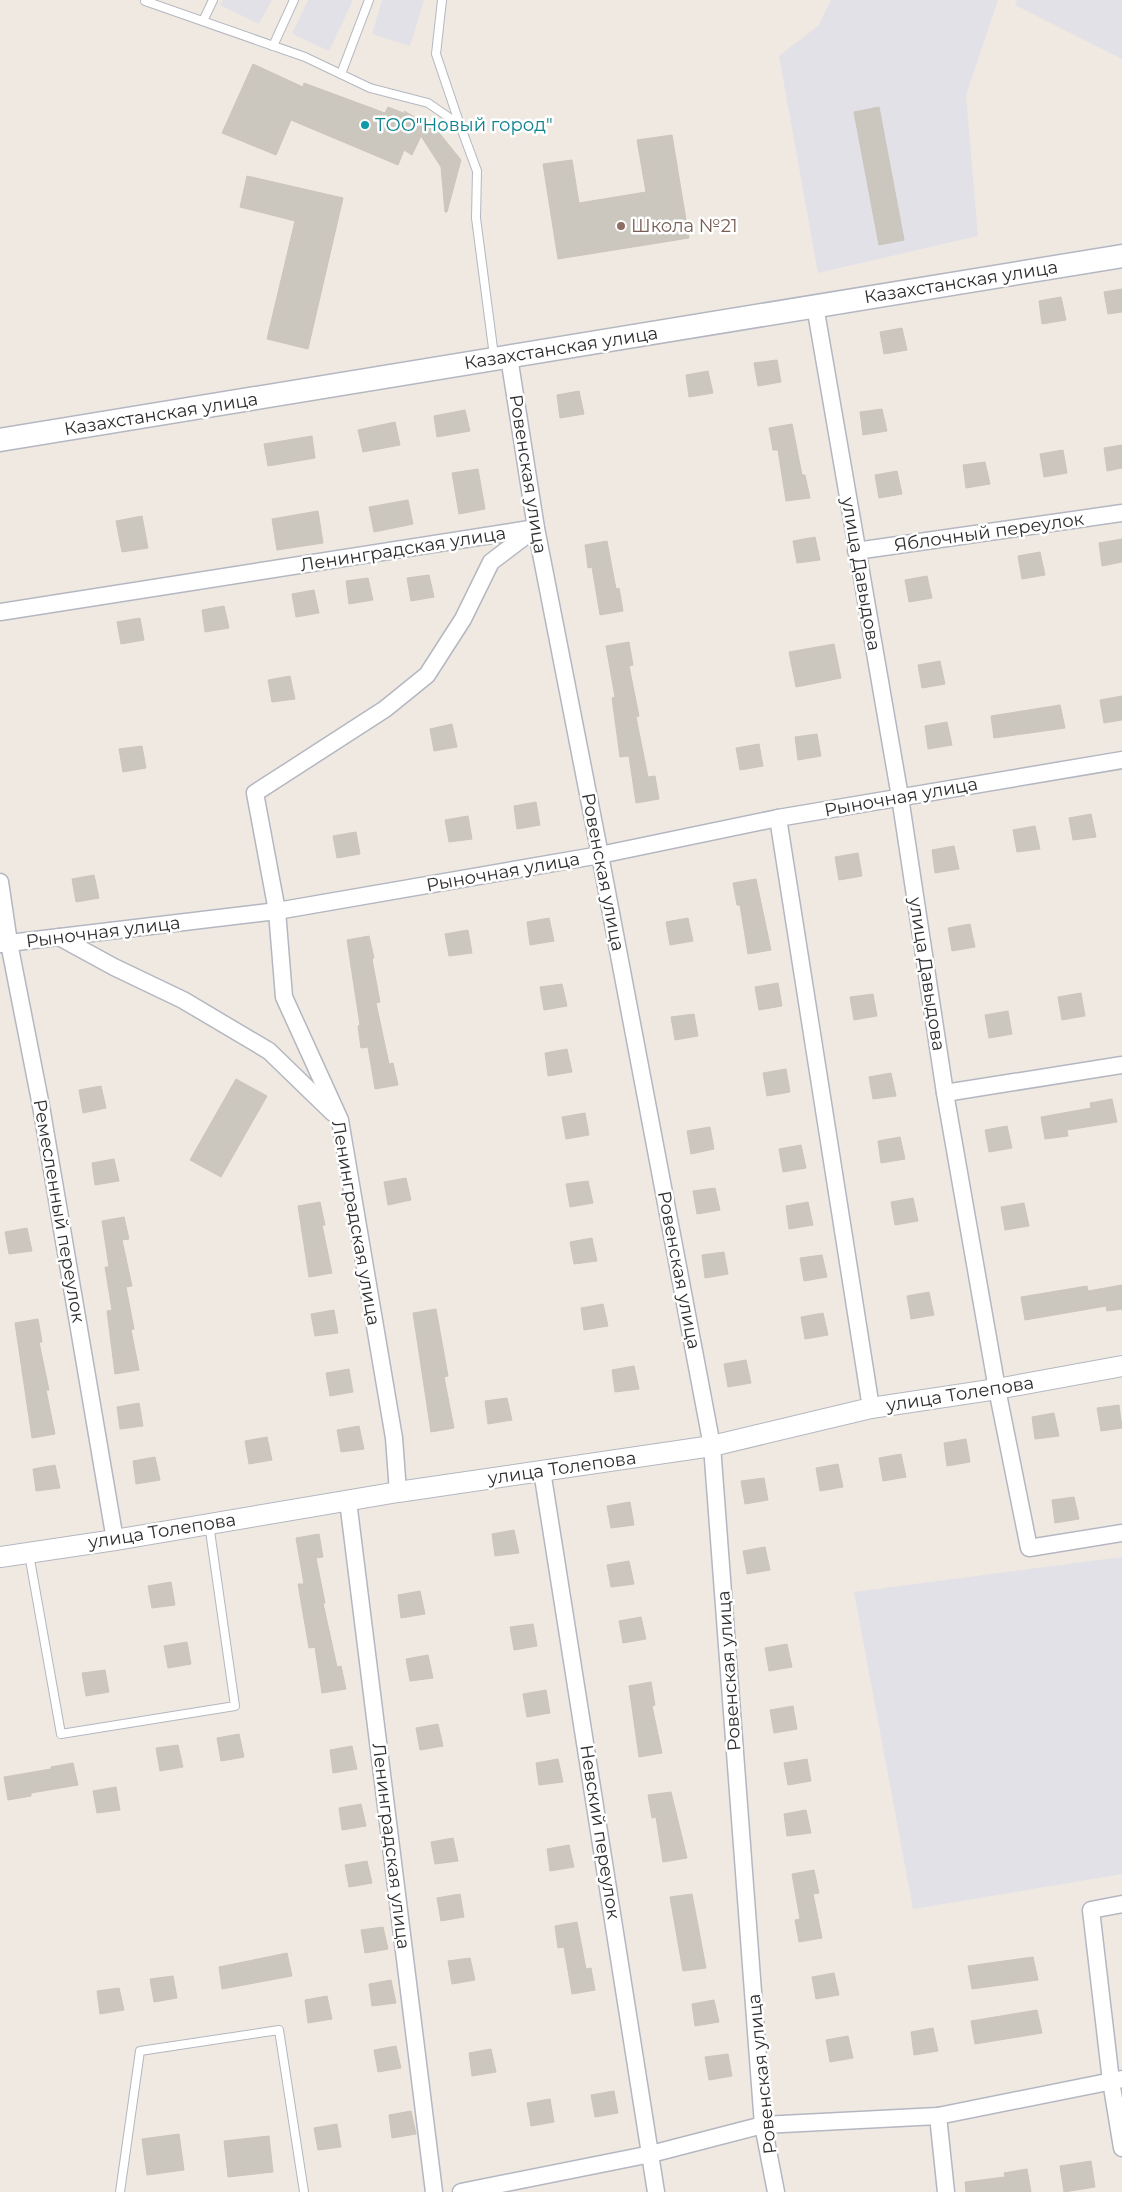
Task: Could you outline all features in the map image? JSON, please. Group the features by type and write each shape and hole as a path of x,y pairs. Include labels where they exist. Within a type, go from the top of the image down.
{"main road":[{"name":"Казахстанская улица","path":"0,440 1122,256"}],"street":[{"name":"улица Давыдова","path":"815,306 900,797 945,1092 998,1389 1029,1548 1122,1533"},
{"name":"Ровенская улица","path":"502,358 600,855 712,1446 764,2125 776,2192"},
{"name":"Яблочный переулок","path":"856,551 1122,513"},
{"name":"Ленинградская улица","path":"0,612 536,528"},
{"name":"Ленинградская улица","path":"398,1492 394,1438 340,1120 284,997 278,911 255,793 385,708 427,675 463,619 491,562 536,528"},
{"name":"Рыночная улица","path":"4,944 278,911 600,855 778,818 1122,760"},
{"path":"778,818 870,1408"},
{"name":"Ремесленный переулок","path":"0,882 4,944 41,1106 115,1540"},
{"path":"59,937 114,967 183,1000 269,1051 340,1120"},
{"path":"945,1092 1122,1065"},
{"name":"улица Толепова","path":"0,1557 115,1540 398,1492 712,1446 870,1408 998,1389 1122,1366"},
{"name":"Невский переулок","path":"542,1472 656,2192"},
{"name":"Ленинградская улица","path":"348,1501 434,2192"},
{"path":"1122,1904 1091,1910 1117,2080 1122,2148"},
{"path":"461,2192 651,2154 764,2125 938,2116 1117,2080"},
{"path":"938,2116 946,2192"}],"lane":[{"path":"145,0 305,57 370,88 428,103 460,125"},
{"path":"203,21 213,0"},
{"path":"272,46 294,0"},
{"path":"341,74 369,0"},
{"path":"442,0 436,54 477,171 476,218 502,358"},
{"path":"28,1552 61,1734 71,1733 235,1706 209,1523"},
{"path":"120,2192 140,2051 279,2030 304,2192"}],"shaded area":[{"path":"223,0 272,0 259,24 220,5"},
{"path":"308,0 353,0 329,51 292,34"},
{"path":"382,0 424,0 410,46 372,34"},
{"path":"831,0 998,0 966,95 978,236 818,273 779,56 818,26"},
{"path":"1017,0 1122,0 1122,59 1015,5"},
{"path":"1122,1557 1122,1874 913,1909 854,1592"}],"building":[{"name":"ТОО\"Новый город\"","path":"253,64 303,87 304,83 385,113 388,107 406,114 404,111 436,129 461,160 447,212 445,212 441,167 421,136 412,155 404,150 398,165 291,120 276,155 222,133"},
{"path":"879,107 904,240 879,245 854,112"},
{"path":"672,135 689,238 558,259 543,164 572,160 579,203 646,192 637,140"},
{"path":"247,176 343,198 308,349 267,339 295,221 240,207"},
{"path":"1122,289 1122,312 1108,314 1104,292"},
{"path":"1061,297 1066,320 1042,324 1039,301"},
{"path":"902,328 907,350 884,354 880,332"},
{"path":"777,360 781,382 758,386 754,363"},
{"path":"708,371 713,393 689,397 686,375"},
{"path":"579,391 584,414 560,418 557,395"},
{"path":"882,409 887,431 863,435 860,412"},
{"path":"465,410 470,431 437,437 434,416"},
{"path":"395,422 400,445 363,452 358,430"},
{"path":"792,424 802,475 805,475 810,498 786,501 778,450 773,450 769,428"},
{"path":"312,436 315,458 268,466 264,444"},
{"path":"1122,445 1122,468 1107,471 1104,448"},
{"path":"1063,450 1067,473 1044,477 1040,454"},
{"path":"985,462 990,484 966,488 963,465"},
{"path":"478,469 485,509 459,514 452,473"},
{"path":"897,471 902,494 879,498 875,475"},
{"path":"408,500 413,524 374,532 369,507"},
{"path":"318,511 323,543 277,550 272,519"},
{"path":"142,516 148,548 122,552 116,521"},
{"path":"815,537 820,560 797,563 793,541"},
{"path":"1122,539 1122,562 1102,566 1099,543"},
{"path":"607,541 616,589 619,588 623,611 600,615 592,567 588,568 585,545"},
{"path":"1040,552 1045,575 1022,579 1018,556"},
{"path":"429,575 434,597 411,601 407,578"},
{"path":"927,576 932,598 909,602 905,580"},
{"path":"368,578 373,600 349,604 346,581"},
{"path":"314,590 319,613 296,617 292,594"},
{"path":"224,606 229,628 205,632 202,610"},
{"path":"140,618 144,640 121,644 117,622"},
{"path":"629,642 633,665 629,666 639,716 636,717 648,777 655,776 659,799 636,803 629,756 620,757 612,698 615,697 606,646"},
{"path":"834,644 841,678 796,687 789,652"},
{"path":"940,661 945,684 922,688 918,665"},
{"path":"290,676 295,699 272,702 268,680"},
{"path":"1122,696 1122,720 1104,723 1100,700"},
{"path":"1060,705 1065,728 994,738 991,716"},
{"path":"947,722 952,745 928,749 925,726"},
{"path":"452,724 457,747 434,751 430,729"},
{"path":"817,734 821,756 798,760 795,737"},
{"path":"759,744 763,766 740,770 736,748"},
{"path":"142,746 146,768 123,772 119,749"},
{"path":"536,802 540,825 517,829 514,806"},
{"path":"1091,814 1096,837 1073,840 1069,818"},
{"path":"468,816 472,839 449,842 445,820"},
{"path":"1035,826 1040,849 1017,852 1013,830"},
{"path":"356,832 360,854 337,858 333,836"},
{"path":"954,846 959,869 935,873 932,850"},
{"path":"858,853 862,876 839,880 835,857"},
{"path":"94,875 99,898 76,902 72,879"},
{"path":"756,879 771,950 748,954 740,905 737,905 733,883"},
{"path":"549,918 554,941 530,945 527,922"},
{"path":"688,918 693,941 670,945 666,922"},
{"path":"970,924 975,947 952,951 948,928"},
{"path":"468,930 472,953 449,956 445,934"},
{"path":"369,936 380,1002 376,1003 389,1064 393,1063 398,1085 375,1089 368,1047 361,1048 358,1026 360,1025 347,940"},
{"path":"778,983 782,1006 759,1010 755,987"},
{"path":"562,984 567,1006 544,1010 540,987"},
{"path":"1081,993 1085,1016 1062,1020 1058,997"},
{"path":"873,994 877,1016 854,1020 850,997"},
{"path":"1008,1011 1012,1034 989,1038 985,1015"},
{"path":"694,1014 698,1036 675,1040 671,1017"},
{"path":"567,1049 572,1072 548,1076 545,1053"},
{"path":"786,1069 790,1092 767,1096 763,1073"},
{"path":"891,1073 896,1096 873,1099 869,1077"},
{"path":"236,1079 267,1096 221,1177 190,1160"},
{"path":"101,1086 106,1108 83,1113 79,1090"},
{"path":"1112,1099 1117,1122 1067,1130 1068,1136 1045,1139 1041,1117 1091,1108 1090,1103"},
{"path":"585,1113 589,1135 566,1139 562,1117"},
{"path":"1007,1126 1012,1148 989,1152 985,1130"},
{"path":"710,1127 714,1149 691,1154 687,1131"},
{"path":"900,1137 905,1159 881,1163 878,1141"},
{"path":"801,1145 806,1168 783,1172 779,1149"},
{"path":"114,1159 119,1181 95,1185 92,1163"},
{"path":"406,1178 411,1200 388,1205 384,1182"},
{"path":"588,1181 593,1203 570,1207 566,1184"},
{"path":"715,1188 720,1210 697,1214 693,1191"},
{"path":"913,1198 918,1221 895,1225 891,1202"},
{"path":"320,1202 325,1225 322,1225 332,1273 309,1277 298,1206"},
{"path":"808,1202 813,1225 789,1229 786,1206"},
{"path":"1024,1203 1029,1226 1005,1230 1001,1207"},
{"path":"124,1217 129,1239 122,1240 132,1286 126,1287 134,1329 131,1330 139,1370 115,1374 107,1311 112,1310 105,1267 109,1267 102,1221"},
{"path":"27,1228 32,1251 9,1254 5,1232"},
{"path":"592,1238 597,1261 574,1264 570,1242"},
{"path":"724,1252 728,1274 705,1278 702,1255"},
{"path":"822,1255 827,1277 804,1281 800,1258"},
{"path":"1122,1285 1122,1309 1107,1311 1106,1306 1025,1320 1021,1297 1087,1286 1088,1291"},
{"path":"929,1292 934,1315 911,1319 907,1296"},
{"path":"603,1304 608,1326 584,1330 581,1308"},
{"path":"436,1309 448,1376 444,1377 454,1428 431,1432 413,1313"},
{"path":"334,1310 338,1333 315,1336 311,1314"},
{"path":"823,1313 828,1335 805,1339 801,1317"},
{"path":"38,1319 42,1342 39,1342 49,1390 46,1390 55,1434 32,1438 15,1323"},
{"path":"746,1360 751,1383 728,1387 724,1364"},
{"path":"634,1366 639,1389 615,1392 612,1370"},
{"path":"349,1369 353,1392 330,1396 326,1373"},
{"path":"507,1398 512,1420 488,1424 485,1401"},
{"path":"139,1403 143,1426 120,1429 117,1407"},
{"path":"1119,1405 1122,1428 1101,1431 1097,1408"},
{"path":"1054,1413 1059,1436 1035,1439 1032,1417"},
{"path":"359,1426 364,1449 341,1452 337,1430"},
{"path":"267,1437 272,1460 249,1464 245,1441"},
{"path":"966,1439 970,1462 947,1466 944,1443"},
{"path":"901,1454 906,1477 883,1481 879,1458"},
{"path":"155,1457 160,1480 136,1484 133,1461"},
{"path":"838,1464 843,1487 820,1491 816,1468"},
{"path":"55,1465 60,1488 36,1491 33,1469"},
{"path":"764,1478 768,1500 745,1504 741,1481"},
{"path":"1074,1497 1079,1519 1055,1523 1052,1500"},
{"path":"630,1502 634,1525 611,1528 607,1506"},
{"path":"514,1530 519,1553 495,1556 492,1534"},
{"path":"319,1534 323,1557 316,1558 325,1603 323,1603 337,1667 341,1666 346,1689 322,1693 315,1647 309,1648 298,1584 304,1584 296,1538"},
{"path":"765,1547 770,1570 747,1574 743,1551"},
{"path":"629,1561 634,1584 611,1587 607,1565"},
{"path":"171,1582 175,1605 152,1608 148,1586"},
{"path":"420,1591 425,1614 401,1618 398,1595"},
{"path":"641,1617 646,1639 623,1643 619,1621"},
{"path":"533,1624 537,1646 514,1650 510,1627"},
{"path":"187,1642 191,1664 168,1668 164,1646"},
{"path":"787,1644 792,1667 769,1671 765,1648"},
{"path":"428,1655 433,1678 410,1681 406,1659"},
{"path":"105,1670 109,1692 86,1696 82,1673"},
{"path":"651,1682 655,1705 652,1706 662,1753 639,1757 629,1686"},
{"path":"546,1690 550,1713 527,1717 523,1694"},
{"path":"793,1706 797,1729 774,1733 770,1710"},
{"path":"438,1724 443,1746 420,1750 416,1728"},
{"path":"239,1734 244,1757 221,1761 217,1738"},
{"path":"178,1745 183,1767 160,1771 156,1748"},
{"path":"352,1746 357,1769 333,1773 330,1750"},
{"path":"558,1759 563,1782 539,1785 536,1763"},
{"path":"807,1759 811,1781 788,1785 784,1763"},
{"path":"73,1763 78,1785 31,1793 31,1796 8,1800 4,1777 51,1769 51,1767"},
{"path":"116,1787 120,1810 97,1813 93,1791"},
{"path":"671,1792 687,1858 663,1862 656,1817 652,1818 648,1795"},
{"path":"361,1804 366,1826 342,1830 339,1808"},
{"path":"806,1810 811,1833 787,1836 784,1814"},
{"path":"453,1838 458,1861 435,1864 431,1842"},
{"path":"569,1845 574,1867 550,1871 547,1849"},
{"path":"367,1861 372,1883 349,1887 345,1865"},
{"path":"814,1870 819,1893 813,1894 822,1938 799,1942 795,1920 800,1919 792,1874"},
{"path":"460,1894 464,1917 441,1921 437,1898"},
{"path":"692,1894 706,1968 683,1971 670,1897"},
{"path":"577,1922 586,1969 591,1968 595,1990 572,1994 564,1947 558,1948 555,1926"},
{"path":"383,1927 388,1949 365,1953 361,1930"},
{"path":"287,1953 292,1976 222,1989 219,1967"},
{"path":"1033,1957 1038,1980 972,1989 968,1966"},
{"path":"470,1958 475,1980 452,1984 448,1961"},
{"path":"834,1973 839,1995 816,1999 812,1977"},
{"path":"173,1976 177,1998 154,2002 150,1979"},
{"path":"391,1980 396,2003 372,2006 369,1984"},
{"path":"119,1988 124,2010 100,2014 97,1991"},
{"path":"327,1996 332,2019 308,2023 305,2000"},
{"path":"714,2000 719,2022 695,2026 692,2004"},
{"path":"1037,2010 1042,2033 975,2044 971,2021"},
{"path":"933,2028 938,2051 914,2055 911,2032"},
{"path":"848,2036 853,2058 830,2062 826,2040"},
{"path":"396,2046 401,2068 378,2072 374,2050"},
{"path":"491,2049 496,2072 472,2076 469,2053"},
{"path":"728,2054 732,2076 709,2080 705,2057"},
{"path":"614,2091 618,2113 595,2117 591,2095"},
{"path":"550,2099 554,2122 531,2126 527,2103"},
{"path":"411,2111 416,2134 392,2138 389,2115"},
{"path":"337,2124 341,2147 318,2150 314,2128"},
{"path":"179,2134 184,2170 147,2175 142,2139"},
{"path":"269,2136 273,2172 228,2177 224,2141"},
{"path":"1091,2161 1095,2187 1064,2192 1060,2166"},
{"path":"1027,2169 1031,2192 966,2192 965,2182 1005,2177 1004,2173"}],"place":[{"name":"ТОО\"Новый город\"","path":"365,125"},
{"name":"Школа №21","path":"621,226"}]}
